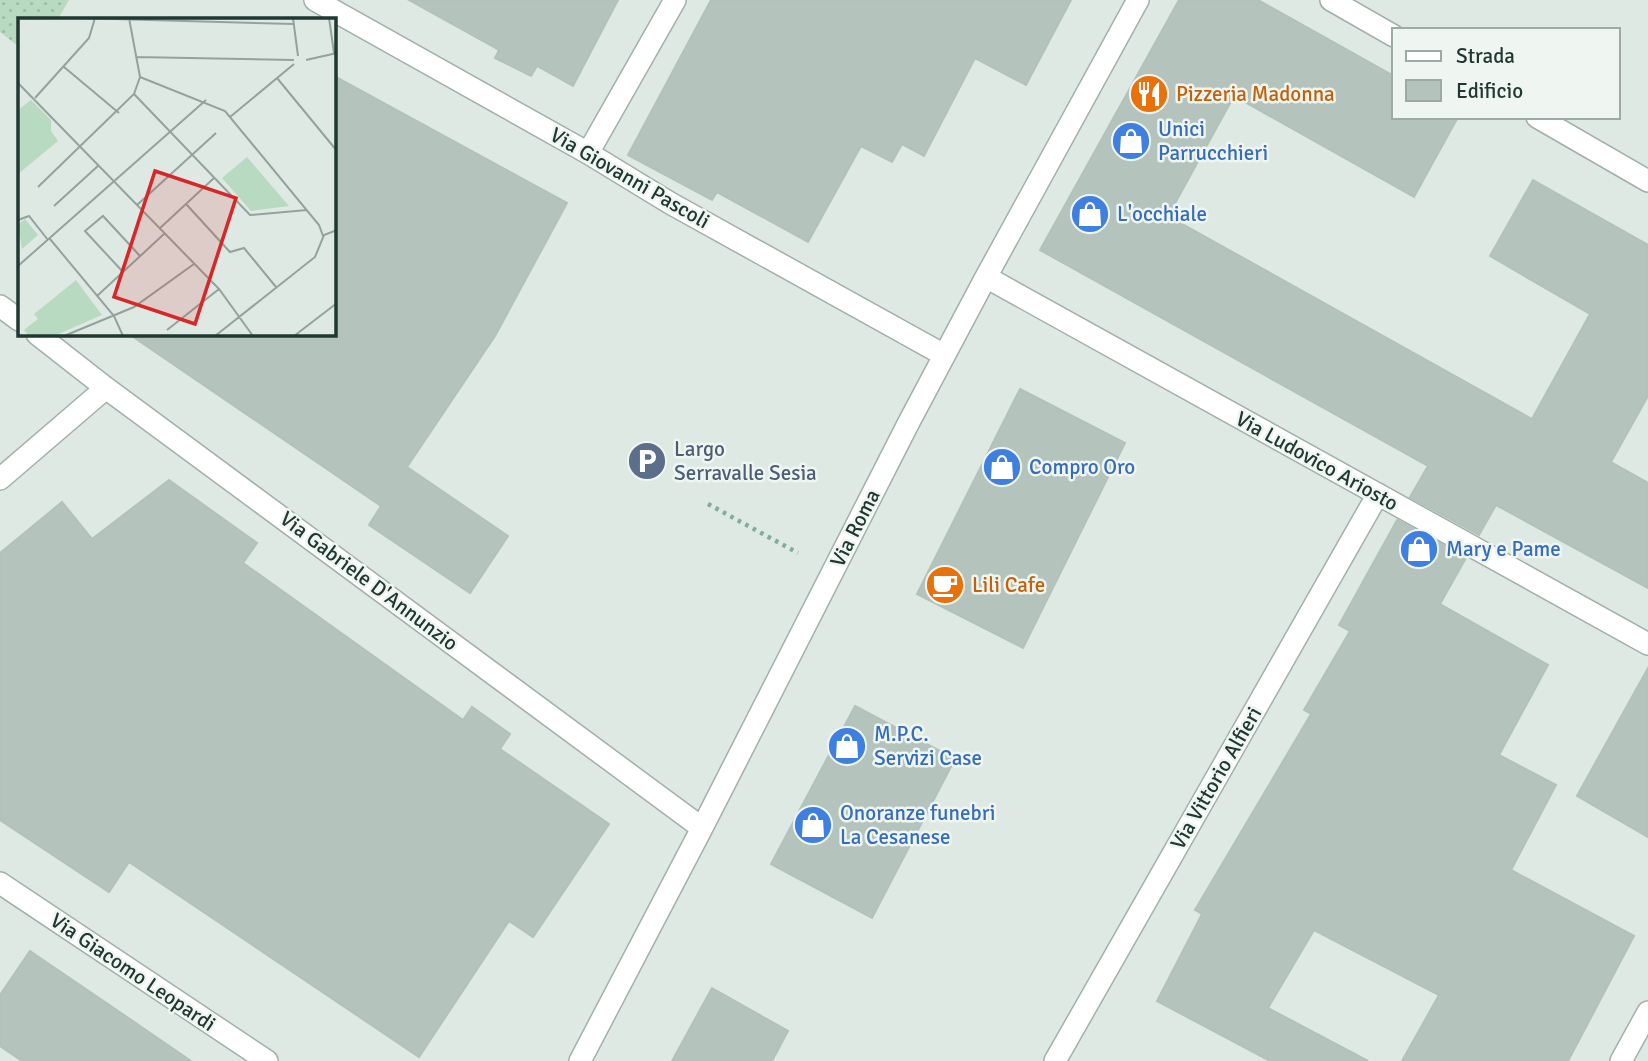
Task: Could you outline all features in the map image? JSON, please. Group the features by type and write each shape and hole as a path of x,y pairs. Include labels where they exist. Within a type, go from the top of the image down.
{"street":[{"name":"Via Giovanni Pascoli","path":"315,0 339,6 670,203 944,355"},
{"path":"587,153 675,0"},
{"name":"Via Roma","path":"580,1061 944,355 1138,0"},
{"path":"1331,0 1392,35"},
{"path":"1540,119 1648,181"},
{"name":"Via Ludovico Ariosto","path":"986,277 1648,644"},
{"path":"0,306 18,319"},
{"name":"Via Gabriele D'Annunzio","path":"40,336 106,388 702,828"},
{"path":"0,479 106,388"},
{"name":"Via Vittorio Alfieri","path":"1055,1061 1378,494"},
{"name":"Via Giacomo Leopardi","path":"0,883 267,1061"},
{"path":"1621,1061 1648,1012"}],"path":[{"path":"708,504 833,572"}],"green space":[{"path":"0,0 69,0 59,18 18,18 18,46 0,32"}],"building":[{"path":"409,0 618,0 573,86 537,66 531,76 495,58 499,50"},
{"path":"711,0 1071,0 1026,85 975,58 924,156 902,144 892,162 861,146 808,242 717,192 712,200 628,155"},
{"path":"1179,0 1258,0 1392,75 1392,119 1457,119 1414,197 1234,96 1168,216 1532,419 1590,314 1490,256 1533,180 1648,245 1648,396 1611,462 1648,483 1648,588 1496,505 1479,535 1410,497 1428,466 1040,250"},
{"path":"336,77 567,203 495,336 407,467 508,536 470,593 369,525 381,506 132,336 336,336"},
{"path":"1020,389 1125,443 1023,648 917,594"},
{"path":"169,480 257,543 243,563 463,720 472,707 510,734 500,749 609,824 533,937 509,921 419,1057 129,862 109,892 0,820 0,553 62,502 92,539"},
{"path":"1397,520 1466,558 1440,604 1548,665 1499,755 1556,785 1511,870 1634,936 1568,1061 1402,1061 1439,995 1314,930 1268,1008 1368,1061 1270,1061 1157,1001 1202,914 1195,910 1311,714 1304,710 1350,631 1339,625"},
{"path":"1648,668 1648,837 1577,796"},
{"path":"855,706 955,759 872,918 771,864"},
{"path":"30,951 191,1061 22,1061 0,1046 0,995"},
{"path":"712,988 788,1031 772,1061 672,1061"}],"place":[{"name":"Pizzeria Madonna","path":"1149,94"},
{"name":"Unici Parrucchieri","path":"1131,141"},
{"name":"L'occhiale","path":"1090,214"},
{"name":"Largo Serravalle Sesia","path":"647,461"},
{"name":"Compro Oro","path":"1002,467"},
{"name":"Mary e Pame","path":"1419,549"},
{"name":"Lili Cafe","path":"945,585"},
{"name":"M.P.C. Servizi Case","path":"847,746"},
{"name":"Onoranze funebri La Cesanese","path":"813,825"}]}
